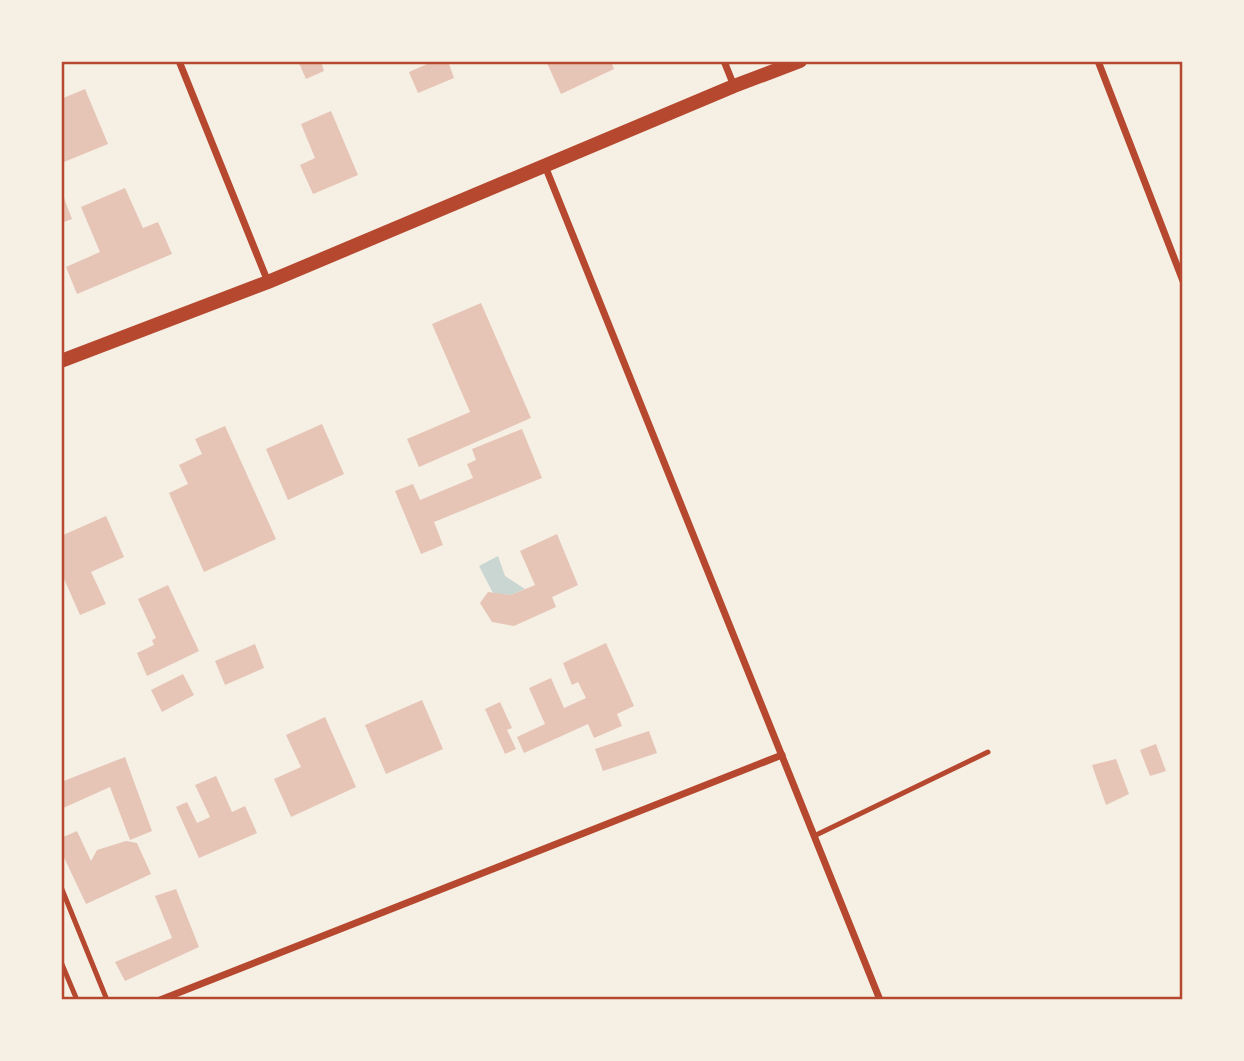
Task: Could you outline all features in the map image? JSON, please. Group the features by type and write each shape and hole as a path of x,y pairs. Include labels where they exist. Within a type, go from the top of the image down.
{"main road":[{"path":"61,361 268,282 734,86 800,61"}],"street":[{"path":"179,61 268,282"},
{"path":"724,61 734,86"},
{"path":"1098,61 1183,281"},
{"path":"545,166 880,1000"},
{"path":"160,1000 782,755"}],"lane":[{"path":"814,836 988,752"},
{"path":"61,887 107,1000"},
{"path":"61,962 77,1000"}],"shaded area":[{"path":"498,556 505,576 525,589 511,595 493,593 479,566"}],"building":[{"path":"298,61 321,61 324,71 306,79"},
{"path":"434,61 448,61 454,78 418,93 409,72"},
{"path":"611,61 614,69 561,94 547,63"},
{"path":"85,89 108,144 64,162 61,156 61,99"},
{"path":"331,111 358,175 313,194 300,165 315,158 301,124"},
{"path":"125,188 143,228 158,222 172,254 77,294 66,267 100,252 81,207"},
{"path":"61,190 72,219 61,223"},
{"path":"481,303 531,418 419,467 407,439 470,412 432,324"},
{"path":"322,424 344,474 288,500 266,449"},
{"path":"225,426 276,539 204,572 169,493 188,484 179,465 202,454 195,439"},
{"path":"522,429 542,478 434,522 443,545 421,554 395,491 413,484 420,500 473,478 467,464 476,460 472,449"},
{"path":"106,516 124,557 91,572 106,604 80,615 61,572 61,536"},
{"path":"557,534 578,585 552,597 556,607 514,626 492,622 480,603 488,592 511,595 535,585 520,551"},
{"path":"168,585 199,651 147,676 137,653 154,645 152,640 156,638 138,599"},
{"path":"606,643 634,706 617,714 622,726 594,738 588,724 524,753 517,737 545,724 529,688 551,678 564,708 586,698 578,682 572,685 563,663"},
{"path":"255,644 264,668 225,685 215,661"},
{"path":"183,674 194,695 162,712 151,690"},
{"path":"422,700 443,749 386,774 365,725"},
{"path":"500,702 512,728 507,730 516,749 505,754 485,709"},
{"path":"325,717 356,787 291,817 274,779 301,767 286,735"},
{"path":"649,731 657,753 603,771 595,749"},
{"path":"1156,744 1166,771 1150,776 1140,750"},
{"path":"125,757 152,831 130,840 110,787 61,809 61,782"},
{"path":"1116,759 1129,794 1106,805 1092,765"},
{"path":"216,776 232,812 245,806 257,833 199,858 176,807 187,802 197,823 210,817 195,785"},
{"path":"77,831 91,861 97,850 126,841 137,843 151,874 86,904 61,851 61,838"},
{"path":"176,889 199,947 125,981 115,962 172,938 155,896"}]}
